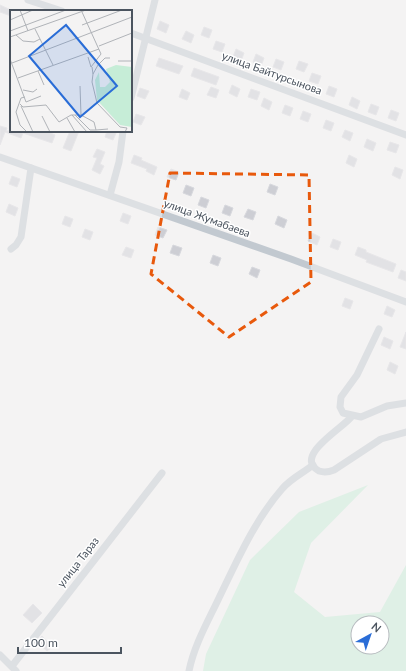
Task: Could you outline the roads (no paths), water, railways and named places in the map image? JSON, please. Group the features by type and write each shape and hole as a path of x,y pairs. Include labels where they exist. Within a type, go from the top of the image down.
{"street":[{"path":"28,0 59,10"},
{"path":"132,94 155,0"},
{"name":"улица Байтурсынова","path":"132,33 406,134"},
{"path":"110,195 119,162 123,132"},
{"name":"улица Жумабаева","path":"0,157 110,195 406,302"},
{"path":"11,249 16,245 21,237 32,168"},
{"path":"379,329 356,375 341,396 340,407 343,413 361,417 387,406 406,404"},
{"path":"352,416 349,421 320,443 312,458 313,465 319,470 327,473 334,470 381,438 406,432"},
{"path":"189,671 192,658 205,627 236,562 267,508 282,488 313,465"},
{"name":"улица Тараз","path":"14,668 162,473"},
{"path":"0,655 14,668"}]}
